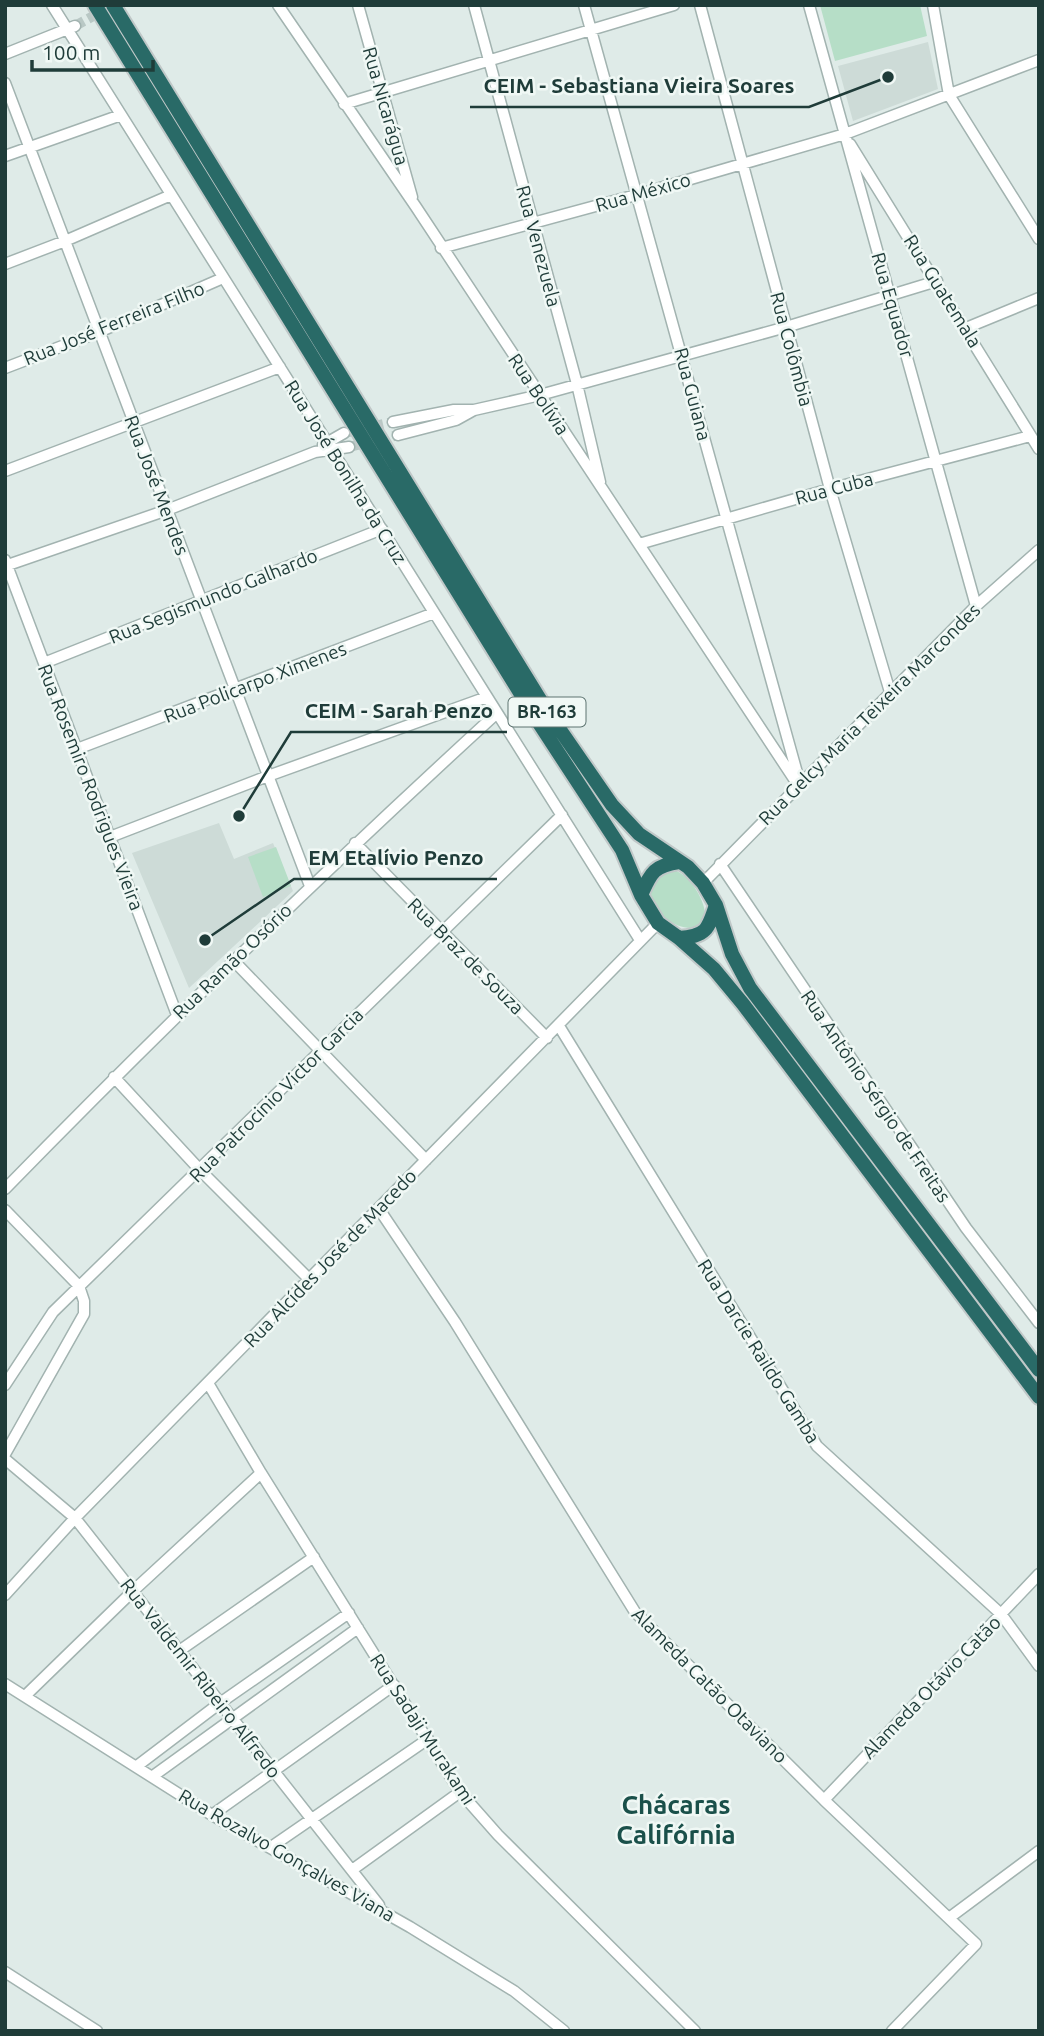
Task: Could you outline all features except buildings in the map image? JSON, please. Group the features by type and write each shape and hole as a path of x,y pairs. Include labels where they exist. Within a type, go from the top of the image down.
{"highway":[{"name":"BR-163","path":"95,5 535,717 622,850 641,895 657,923 679,938 714,969 743,1004 1039,1397"},
{"name":"BR-163","path":"113,5 547,711 612,805 639,834 688,867 703,883 716,905 732,954 750,988 1039,1370"},
{"path":"641,895 652,872 664,864 679,862"},
{"path":"679,938 695,937 704,932 716,905"}],"street":[{"name":"Rua José Bonilha da Cruz","path":"52,5 71,28 121,115 640,940"},
{"name":"Rua Bolívia","path":"278,5 416,207 799,784"},
{"name":"Rua Nicarágua","path":"358,5 416,207"},
{"name":"Rua Venezuela","path":"474,5 577,384 601,488"},
{"name":"Rua Guiana","path":"584,5 799,784"},
{"path":"344,104 674,5"},
{"name":"Rua Colômbia","path":"700,5 830,489 890,692"},
{"name":"Rua Equador","path":"809,5 976,606"},
{"path":"933,5 949,95 1039,239"},
{"path":"5,54 71,28"},
{"name":"Rua México","path":"441,248 845,134 1039,60"},
{"name":"Rua José Mendes","path":"5,83 310,886"},
{"path":"5,156 121,115"},
{"name":"Rua Guatemala","path":"845,134 1039,449"},
{"path":"5,264 172,195"},
{"name":"Rua José Ferreira Filho","path":"5,368 99,332 223,278"},
{"path":"393,422 454,410 474,410 540,395 786,327 937,281"},
{"path":"966,328 1039,298"},
{"path":"5,471 279,367"},
{"path":"398,435 456,420 474,410"},
{"path":"315,452 326,441 344,433"},
{"name":"Rua Cuba","path":"639,544 727,517 1030,436"},
{"path":"6,564 167,510 315,452 349,447"},
{"name":"Rua Segismundo Galhardo","path":"44,663 382,529"},
{"name":"Rua Gelcy Maria Teixeira Marcondes","path":"703,883 976,606 1039,550"},
{"name":"Rua Rosemiro Rodrigues Vieira","path":"6,564 177,1015"},
{"name":"Rua Policarpo Ximenes","path":"76,749 434,612"},
{"path":"110,837 268,776 487,697"},
{"name":"Rua Ramão Osório","path":"5,1189 233,960 497,713"},
{"name":"Rua Patrocinio Victor Garcia","path":"5,1385 53,1312 562,815"},
{"name":"Rua Braz de Souza","path":"355,843 547,1038"},
{"name":"Rua Antônio Sérgio de Freitas","path":"720,864 965,1228 1039,1323"},
{"name":"Rua Alcídes José de Macedo","path":"5,1595 75,1518 657,923"},
{"path":"233,960 426,1160"},
{"name":"Rua Darcie Raildo Gamba","path":"559,1026 817,1446 1001,1614 1039,1666"},
{"path":"114,1077 200,1170 310,1280"},
{"name":"Alameda Catão Otaviano","path":"379,1209 455,1322 635,1612 824,1800 976,1944 892,2031"},
{"path":"5,1210 79,1286 84,1301 83,1314 5,1456"},
{"name":"Rua Sadaji Murakami","path":"208,1383 460,1793 498,1835 695,2031"},
{"name":"Rua Valdemir Ribeiro Alfredo","path":"5,1456 75,1518 384,1910"},
{"path":"25,1696 133,1591 261,1473"},
{"path":"179,1651 314,1557"},
{"name":"Alameda Otávio Catão","path":"824,1800 1039,1574"},
{"path":"137,1766 220,1703 349,1613"},
{"path":"153,1776 358,1628"},
{"name":"Rua Rozalvo Gonçalves Viana","path":"5,1684 212,1815 384,1910 514,1991 564,2031"},
{"path":"212,1815 394,1685"},
{"path":"271,1847 428,1739"},
{"path":"352,1870 460,1793"},
{"path":"949,1918 1039,1851"},
{"path":"5,1972 97,2031"}],"shaded area":[{"path":"928,42 938,89 853,121 838,66"},
{"path":"219,823 234,859 273,843 293,891 189,988 132,853"}],"green space":[{"path":"820,5 920,5 927,36 835,61"},
{"path":"276,847 291,886 263,897 248,857"},
{"path":"671,869 687,878 698,893 705,910 704,921 697,927 687,928 675,924 664,917 655,906 650,890 652,876"}],"tunnel":[{"path":"75,26 104,10"},
{"path":"344,433 393,422"},
{"path":"349,447 398,435"}],"place":[{"name":"CEIM - Sebastiana Vieira Soares","path":"888,77"},
{"name":"CEIM - Sarah Penzo","path":"239,816"},
{"name":"EM Etalívio Penzo","path":"205,940"}],"district":[{"name":"Chácaras Califórnia","path":"676,1820"}]}
